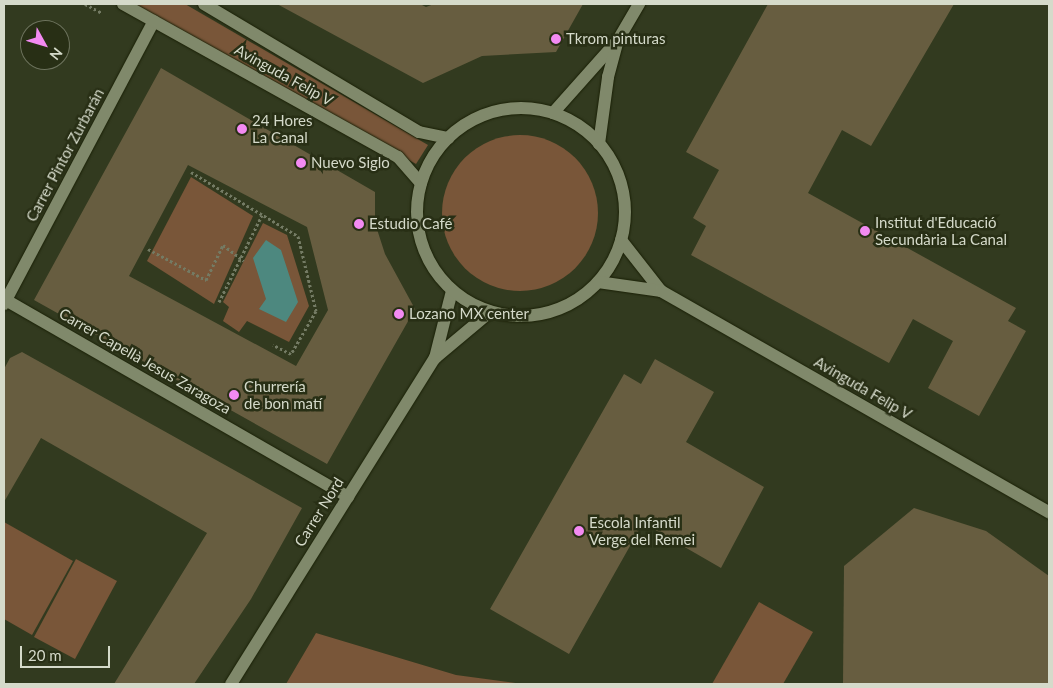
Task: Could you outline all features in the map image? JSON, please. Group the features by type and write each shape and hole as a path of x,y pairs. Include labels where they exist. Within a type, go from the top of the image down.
{"street":[{"name":"Avinguda Felip V","path":"123,4 398,157 421,183"},
{"name":"Avinguda Felip V","path":"204,4 419,132 448,138"},
{"path":"553,113 618,40 639,4"},
{"name":"Carrer Pintor Zurbarán","path":"4,302 154,21"},
{"path":"599,144 608,77 618,40"},
{"path":"535,109 553,113 586,131 599,144 613,166 622,189 624,223 621,240 598,282 572,303 556,310 523,316 490,312 452,291 433,269 421,242 417,212 421,183 432,159 448,138 479,117 497,111 535,109"},
{"name":"Avinguda Felip V","path":"621,240 661,291"},
{"name":"Avinguda Felip V","path":"598,282 661,291 1049,512"},
{"name":"Carrer Nord","path":"231,684 435,358 452,291"},
{"name":"Carrer Capellà Jesus Zaragoza","path":"4,302 348,497"},
{"name":"Carrer Nord","path":"435,358 490,312"}],"path":[{"path":"191,172 298,236 316,311 291,354 273,345"},
{"path":"219,302 242,259 262,215"},
{"path":"148,249 206,280 223,245 242,259"}],"shaded area":[{"path":"132,4 185,4 428,145 416,164"},
{"path":"512,135 528,135 543,138 557,144 570,152 581,163 595,190 598,213 597,228 589,250 581,263 570,274 543,288 528,291 512,291 497,288 483,282 470,274 459,263 445,236 442,221 442,205 445,190 451,176 459,163 470,152 497,138"},
{"path":"191,177 253,216 214,304 147,261"},
{"path":"263,223 287,235 309,306 289,342 247,321 239,332 223,321 229,307 223,302"},
{"path":"4,522 73,561 32,635 4,619"},
{"path":"76,559 117,581 75,659 34,637"},
{"path":"759,602 813,632 783,684 712,684"},
{"path":"316,633 456,675 523,684 286,684"}],"water":[{"path":"266,240 281,250 298,302 286,322 259,309 266,299 253,258"}],"building":[{"path":"277,4 420,4 426,7 434,4 583,4 556,52 482,56 423,83"},
{"path":"768,4 954,4 871,146 842,130 808,193 1016,308 1008,321 1026,331 979,416 928,388 953,341 913,319 889,363 691,255 706,226 693,218 719,170 686,152"},
{"path":"161,68 375,192 375,223 385,254 415,309 327,464 34,300","holes":["188,165 307,227 328,310 296,366 129,276"]},
{"path":"22,352 302,508 251,599 194,684 114,684 207,533 41,438 4,502 4,369 10,358"},
{"path":"655,359 714,392 686,442 764,487 721,568 643,523 569,654 490,609 624,374 641,384"},
{"path":"914,508 986,531 1049,576 1049,684 843,684 844,566"}],"place":[{"name":"Tkrom pinturas","path":"556,39"},
{"name":"24 Hores La Canal","path":"242,129"},
{"name":"Nuevo Siglo","path":"301,163"},
{"name":"Estudio Café","path":"359,224"},
{"name":"Institut d'Educació Secundària La Canal","path":"865,231"},
{"name":"Lozano MX center","path":"399,314"},
{"name":"Churrería de bon matí","path":"234,395"},
{"name":"Escola Infantil Verge del Remei","path":"579,531"}]}
